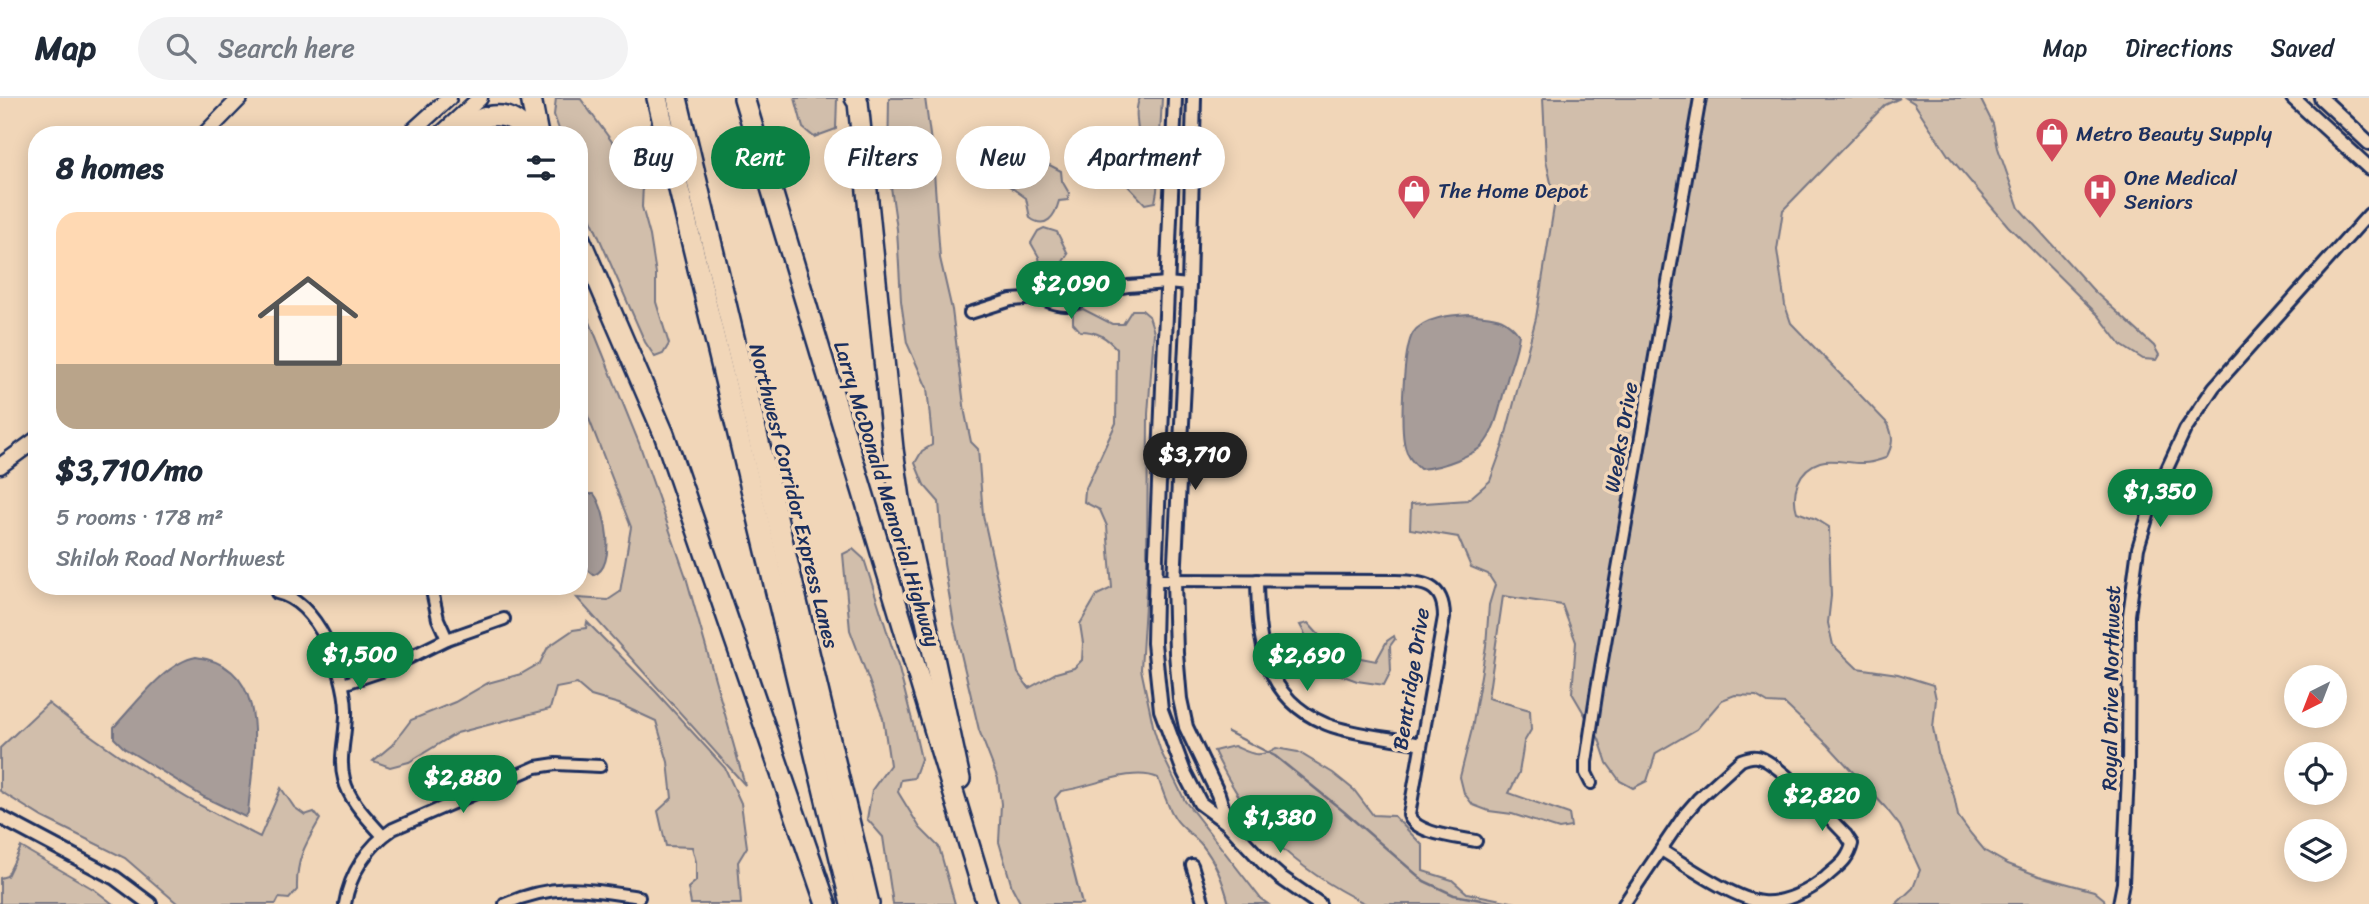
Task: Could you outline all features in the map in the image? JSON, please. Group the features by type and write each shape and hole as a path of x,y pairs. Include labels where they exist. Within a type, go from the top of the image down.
{"highway":[{"path":"531,98 536,126"},
{"path":"657,98 851,904"},
{"name":"Northwest Corridor Express Lanes","path":"677,98 869,904"},
{"name":"Larry McDonald Memorial Highway","path":"744,98 986,904"},
{"path":"858,99 893,449 915,575 954,746 966,835"},
{"path":"467,126 496,115 513,119 520,126"},
{"path":"588,258 664,434 826,904"}],"main road":[{"path":"213,126 240,98"},
{"path":"418,126 449,98"},
{"path":"450,126 480,98"},
{"path":"0,467 28,446"}],"street":[{"path":"1175,98 1155,580 1154,643 1161,710 1184,772 1200,803 1227,824 1271,870 1319,904"},
{"path":"1194,98 1189,285 1174,581 1180,699 1186,727 1219,794 1227,824"},
{"name":"Weeks Drive","path":"1591,783 1586,773 1586,762 1595,702 1700,98"},
{"path":"2293,98 2369,168"},
{"path":"2321,98 2369,143"},
{"name":"Royal Drive Northwest","path":"2119,904 2123,883 2128,774 2129,615 2138,548 2153,499 2185,430 2214,387 2369,214"},
{"path":"970,313 1011,300 1044,299 1053,292 1078,287 1089,293 1128,286 1167,283 1189,285"},
{"name":"Bentridge Drive","path":"1155,580 1416,582 1429,585 1444,603 1444,617 1409,809 1411,820 1423,829 1476,841"},
{"path":"1257,580 1258,628 1266,663 1288,697 1312,717 1329,725 1421,744"},
{"path":"284,595 307,612 323,636 343,684 346,718 343,776 349,794 383,836"},
{"path":"433,595 438,619 447,639"},
{"path":"343,684 382,671 447,639 504,619"},
{"path":"1624,904 1661,849 1698,799 1741,760 1757,757 1774,765 1852,844 1845,861 1816,885 1778,901 1763,902 1744,898 1661,849"},
{"path":"345,904 348,888 357,869 383,836 406,822 536,767 556,764 600,765"},
{"path":"0,817 116,878 150,904"},
{"path":"1192,864 1204,904"},
{"path":"505,904 545,890 566,888 639,897"}],"shaded area":[{"path":"556,98 580,98 609,138 609,189 643,189 642,207 656,274 656,302 669,344 663,354 655,357 645,342 588,212 588,126 558,126 554,115"},
{"path":"795,98 837,98 836,126 824,126 824,133 814,137 810,134 810,126 802,126"},
{"path":"889,98 925,98 929,126 889,126"},
{"path":"1140,98 1162,98 1160,126 1138,126"},
{"path":"1543,98 1900,98 1885,105 1783,210 1777,250 1785,305 1791,323 1888,424 1892,437 1886,458 1867,463 1825,461 1812,465 1798,482 1795,505 1797,512 1829,527 1831,596 1828,623 1833,645 1857,668 1898,674 1933,685 1936,699 1933,728 1939,758 1954,796 1958,816 1971,834 1985,851 2008,864 2039,876 2094,891 2104,899 2105,904 1896,904 1913,888 1920,870 1900,826 1828,745 1785,704 1768,703 1756,696 1735,695 1722,700 1697,729 1656,753 1647,781 1633,788 1620,781 1607,763 1599,739 1572,693 1576,642 1562,605 1503,596 1488,698 1530,710 1531,730 1524,742 1519,773 1509,793 1569,814 1571,827 1559,829 1512,814 1489,811 1473,805 1464,793 1460,777 1472,729 1486,646 1489,605 1495,585 1488,574 1471,567 1458,537 1410,529 1411,504 1468,500 1490,481 1503,445 1536,318 1555,201 1546,160"},
{"path":"1906,98 1980,98 1993,124 1998,148 2019,208 2094,291 2154,346 2159,355 2156,360 2143,359 2121,345 2099,316 2008,226 1948,155 1914,103"},
{"path":"1050,165 1061,171 1064,189 1069,193 1068,200 1059,201 1049,220 1041,223 1030,218 1026,198 1013,189 1050,189"},
{"path":"891,189 935,189 940,258 952,310 965,413 971,442 978,449 983,515 1018,673 1029,688 1056,673 1074,668 1082,660 1080,624 1097,595 1112,588 1107,526 1100,510 1084,502 1085,490 1116,423 1117,349 1101,336 1080,331 1073,323 1073,312 1083,309 1112,324 1123,324 1132,310 1142,310 1149,316 1154,332 1148,414 1147,573 1141,669 1161,752 1185,801 1261,899 1268,904 1229,904 1207,851 1175,818 1158,778 1136,775 1061,791 1055,798 1082,904 1021,904 1012,887 999,842 1001,804 998,779 979,730 954,624 944,564 939,502 924,485 915,463 922,451 932,445 932,438 927,388 907,343 901,301 897,229"},
{"path":"1131,189 1157,189 1155,202 1145,204"},
{"path":"1044,228 1057,232 1068,254 1062,263 1047,269 1040,265 1039,257 1031,243 1038,231"},
{"path":"1469,314 1502,320 1519,335 1498,414 1491,433 1478,449 1448,463 1420,469 1407,453 1403,437 1403,388 1410,342 1413,333 1424,323"},
{"path":"588,317 639,443 686,577 745,785 577,598 608,600 620,592 631,527 588,416"},
{"path":"588,494 594,494 598,501 607,537 605,561 601,570 594,575 588,570"},
{"path":"853,549 864,559 899,669 921,759 914,778 901,780 898,792 920,828 939,847 955,904 893,904 883,837 867,819 872,790 890,765 883,718 850,630 843,554"},
{"path":"587,622 725,768 741,803 747,847 738,862 741,904 691,904 688,888 696,881 696,862 692,847 666,846 658,811 672,798 668,762 656,721 619,704 591,696 577,684 556,688 550,709 457,733 409,762 390,767 373,761 392,745 411,720 455,702 488,683 521,674 540,663 548,647 573,630 586,628"},
{"path":"1308,623 1335,653 1376,661 1387,641 1394,636 1390,646 1391,671 1384,685 1328,673 1300,625"},
{"path":"196,657 221,664 238,678 248,697 253,718 254,743 248,813 245,817 204,797 124,748 114,738 114,727 162,676 173,667"},
{"path":"48,703 150,776 260,837 281,788 294,807 305,815 314,812 320,819 303,853 298,869 297,890 289,899 279,898 276,904 178,904 125,858 42,817 0,791 0,748"},
{"path":"1234,746 1255,754 1276,748 1298,752 1333,773 1354,790 1373,815 1394,816 1423,846 1423,871 1452,880 1467,893 1521,904 1366,904 1340,890 1295,860 1258,823 1242,801 1214,751"},
{"path":"21,847 95,890 113,904 0,904 0,878 7,876"}],"waterway":[{"path":"1228,732 1275,756 1424,881 1454,895 1503,904"}],"place":[{"name":"Metro Beauty Supply","path":"2052,164"},
{"name":"One Medical Seniors","path":"2100,220"},
{"name":"The Home Depot","path":"1414,221"}]}
